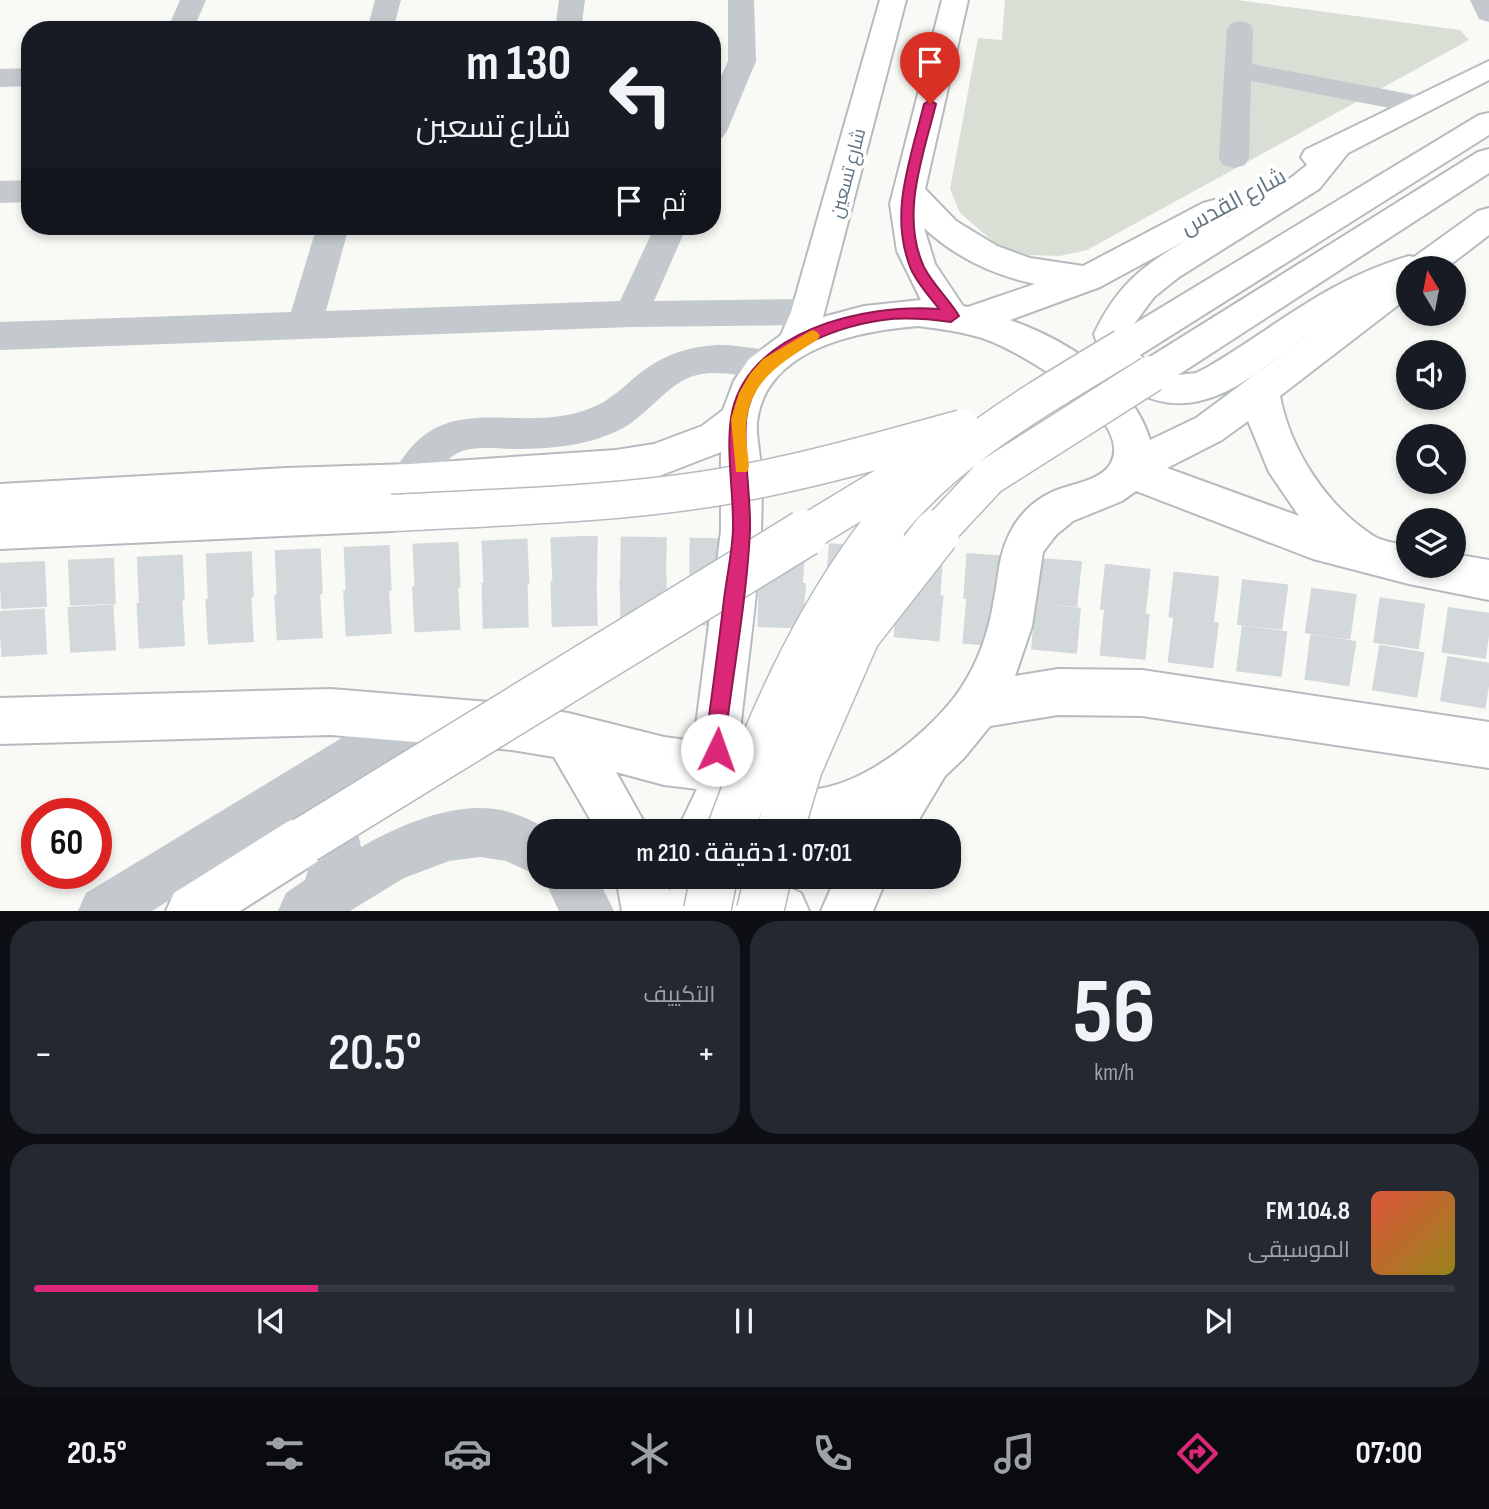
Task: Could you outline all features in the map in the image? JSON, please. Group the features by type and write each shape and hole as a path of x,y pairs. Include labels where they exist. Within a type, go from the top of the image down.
{"main road":[{"name":"شارع تسعين","path":"791,340 913,21 955,0"},
{"name":"شارع تسعين","path":"913,21 907,229 918,269 961,318"},
{"name":"شارع القدس","path":"961,318 1088,278 1338,145 1489,69"},
{"path":"784,819 799,767 858,634 924,546 989,477 1137,360 1489,122"},
{"path":"1338,145 1310,181 1268,211 1187,255 1126,302 1112,334 1119,358 1142,378 1156,385 1172,389 1199,388 1218,379 1303,320 1341,298 1372,282 1396,275"},
{"path":"0,502 288,485 401,497 572,502 697,489 790,472 1022,412 1137,360 1489,159"},
{"path":"909,191 942,229 965,245 993,259 1034,272 1088,278"},
{"path":"1436,256 1489,219"},
{"path":"1130,467 1183,445 1262,392 1396,286"},
{"path":"892,819 935,753 977,705 993,677 1009,634 1017,568 1023,548 1034,530 1057,510 1104,492 1118,483 1130,467 1133,446 1129,428 1118,412 1087,381 1051,355 1012,335 961,318 918,313 885,314 791,340 755,379 745,398 738,419 741,531 717,750 726,773 757,802 804,816 871,794 905,775 935,753"},
{"path":"1262,392 1264,415 1273,443 1288,471 1317,509 1365,555"},
{"path":"734,819 756,757 797,663 838,592 880,533 917,493 965,452 1022,412"},
{"path":"0,531 401,497 654,461 715,437 738,419"},
{"path":"192,911 867,495 899,477 965,452"},
{"path":"1130,467 1259,522 1396,562"},
{"path":"1466,576 1489,580"},
{"path":"977,705 1058,692 1142,693 1489,745"},
{"path":"0,721 331,712 416,718 568,736 664,761 726,773"},
{"path":"568,736 617,819"},
{"path":"707,819 726,773"},
{"path":"643,889 648,911"},
{"path":"671,911 679,889"},
{"path":"707,911 712,889"},
{"path":"760,911 765,889"},
{"path":"847,911 857,889"},
{"path":"683,911 715,895 742,894 768,901 783,911"}],"street":[{"path":"184,21 193,0"},
{"path":"382,21 388,0"},
{"path":"569,21 572,0"},
{"path":"721,110 742,61 741,0"},
{"path":"1234,158 1240,29"},
{"path":"721,61 742,61"},
{"path":"1238,70 1420,105"},
{"path":"0,78 21,77"},
{"path":"0,192 21,191"},
{"path":"305,325 330,235"},
{"path":"631,314 667,235"},
{"path":"0,336 631,314 791,340"},
{"path":"401,497 415,467 423,458 452,438 469,433 573,429 587,426 625,409 663,376 687,363 719,359 791,340"},
{"path":"582,470 587,426"},
{"path":"104,911 416,718"},
{"path":"293,792 314,800 330,817 337,841 335,868 314,904"},
{"path":"314,904 401,853 444,835 487,831 527,843"},
{"path":"575,889 588,911"}],"shaded area":[{"path":"1005,0 1237,0 1460,30 1469,40 1087,250 1060,256 1029,255 1001,248 960,213 950,189 978,38 1002,40"}],"tunnel":[{"path":"0,586 583,559 770,562 1079,584 1284,607 1489,636"},
{"path":"0,634 472,606 660,601 790,605 1149,637 1323,659 1489,686"}],"slow traffic":[{"path":"741,467 738,419 755,379 782,353 812,336"}],"route":[{"path":"717,750 741,531 743,499 738,419 755,379 769,363 795,345 823,330 853,320 885,314 951,316 918,269 907,229 906,204 930,104"}]}
